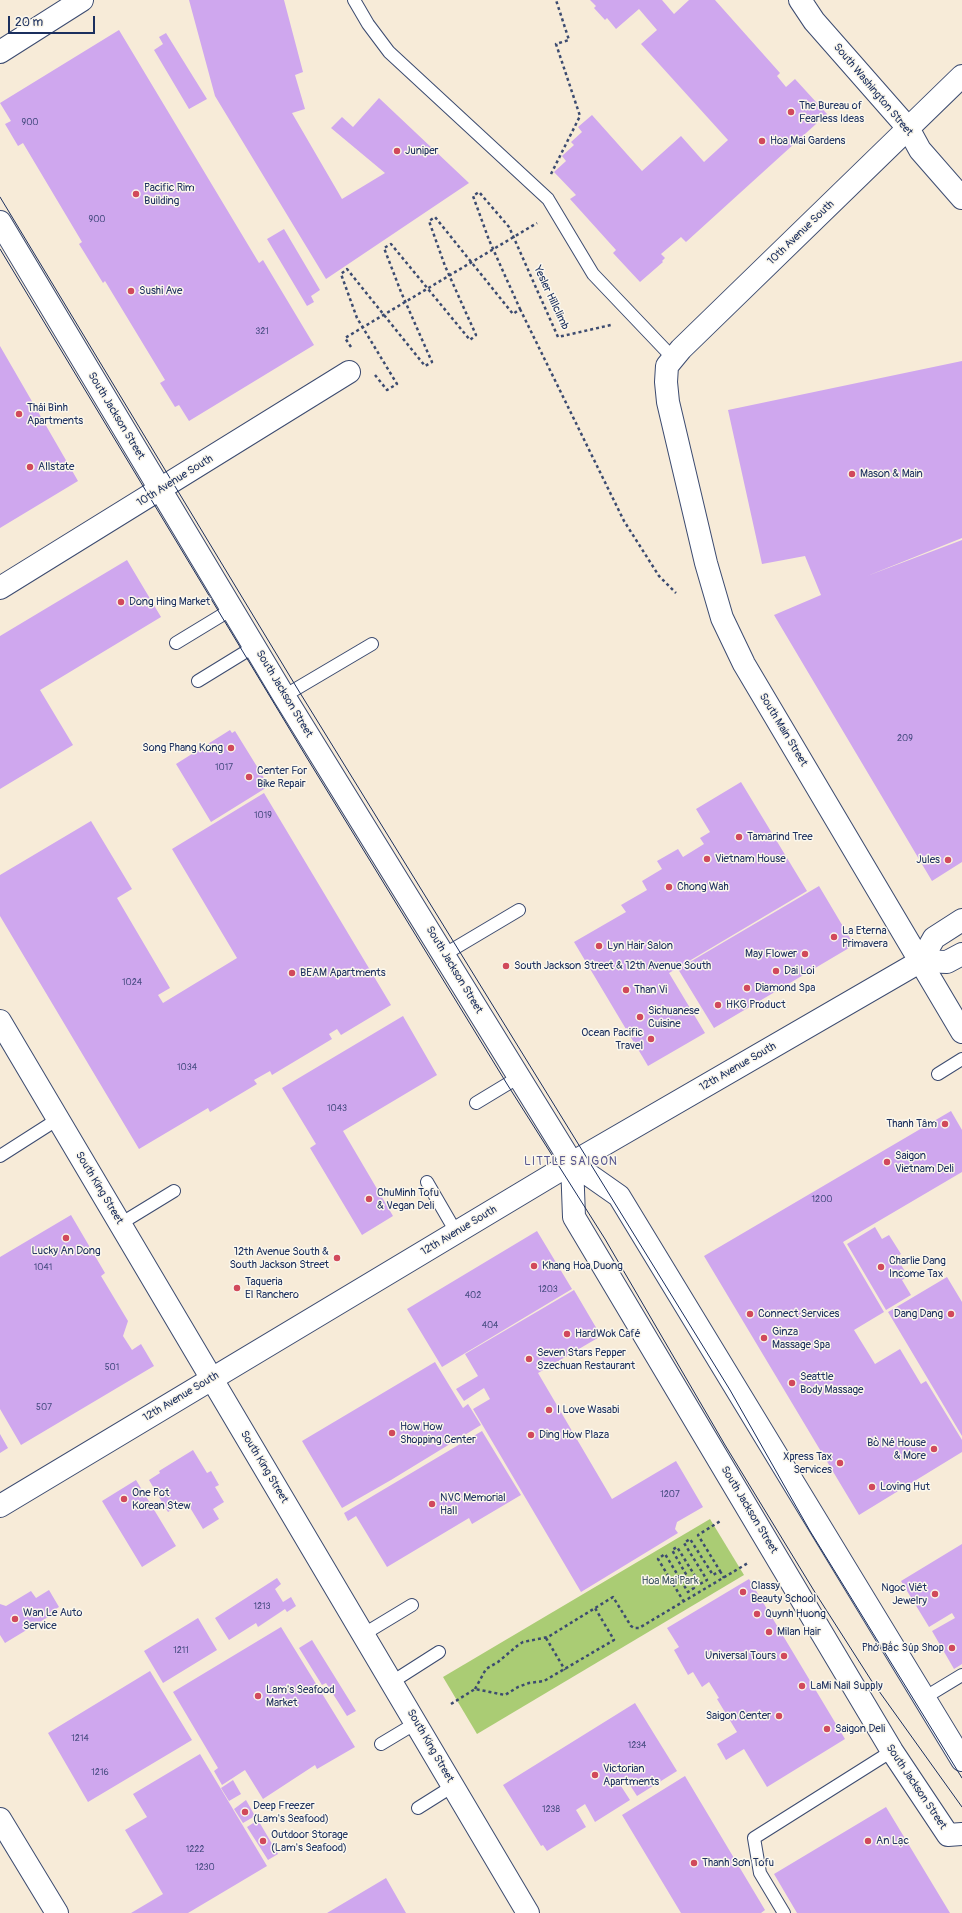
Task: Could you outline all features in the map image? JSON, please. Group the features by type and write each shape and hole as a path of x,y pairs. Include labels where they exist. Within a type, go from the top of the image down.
{"main road":[{"path":"0,52 82,0"},
{"name":"South Washington Street","path":"800,0 814,21 908,128 920,150 962,198"},
{"name":"10th Avenue South","path":"668,402 666,382 667,366 673,358 962,76"},
{"name":"South Jackson Street","path":"0,222 284,696 445,954 572,1162 619,1196 962,1760"},
{"name":"10th Avenue South","path":"0,588 349,372"},
{"name":"South Main Street","path":"668,402 706,563 722,618 744,664 962,1032"},
{"path":"962,920 934,938 921,961 947,962 962,954"},
{"name":"12th Avenue South","path":"0,1506 572,1162 921,961"},
{"name":"South King Street","path":"0,1021 528,1913"},
{"name":"South Jackson Street","path":"572,1162 574,1217 892,1751 948,1835 962,1834"},
{"path":"0,1820 57,1913"}],"lane":[{"path":"354,0 368,24 389,52 548,199 593,274 673,358"},
{"path":"176,643 232,609"},
{"path":"284,696 372,644"},
{"path":"198,681 255,646"},
{"path":"445,954 519,910"},
{"path":"938,1074 962,1059"},
{"path":"476,1103 520,1077"},
{"path":"0,1156 58,1119"},
{"path":"427,1182 456,1232"},
{"path":"120,1224 174,1191"},
{"path":"364,1634 412,1605"},
{"path":"392,1682 439,1652"},
{"path":"924,1698 962,1675"},
{"path":"381,1744 416,1723"},
{"path":"784,1913 760,1873 754,1838 892,1751"},
{"path":"418,1808 453,1786"}],"path":[{"path":"548,179 580,116 556,44 569,40 556,0"},
{"name":"Yesler Hillclimb","path":"614,324 558,337 509,227 479,192 473,196 494,250 520,309 624,521 658,576 676,594"},
{"path":"372,371 388,390 397,384 357,318 341,274 347,269 425,366 432,362 384,248 391,244 470,340 476,335 428,221 435,217 513,314 520,309"},
{"path":"354,349 344,338 534,225"},
{"path":"722,1520 698,1535 724,1578"},
{"path":"710,1586 684,1543 690,1538 713,1575 720,1571"},
{"path":"698,1594 672,1550 677,1546 700,1584 707,1580"},
{"path":"684,1602 658,1559 665,1554 688,1592 694,1588"},
{"path":"451,1704 475,1689 486,1668 498,1662 517,1646 533,1640 546,1638 614,1597 630,1626 639,1628 748,1563"},
{"path":"475,1689 505,1695 529,1682 544,1681 566,1670 614,1640 595,1608"},
{"path":"546,1638 566,1670"}],"green space":[{"name":"Hoa Mai Park","path":"710,1519 744,1575 477,1734 443,1677"}],"building":[{"name":"Juniper","path":"189,0 284,0 303,72 295,75 305,109 292,113 342,199 385,173 331,128 342,117 353,127 379,98 469,183 326,279 215,96"},
{"name":"Hoa Mai Gardens","path":"590,0 662,0 674,14 689,0 715,0 780,73 777,76 786,87 795,79 827,114 686,242 681,237 661,254 665,258 662,261 663,262 640,282 613,253 616,250 570,199 576,195 554,172 566,161 562,156 574,145 571,142 582,132 578,127 592,115 642,171 681,136 704,162 728,140 641,44 657,30 639,9 616,29 607,18 605,20 594,8 596,6"},
{"name":"Pacific Rim Building","path":"119,30 259,263 263,260 314,345 189,421 179,405 175,407 160,383 165,380 105,281 103,283 79,244 82,242 23,143 18,146 5,124 11,121 0,103"},
{"path":"166,33 207,99 189,109 154,50 163,44 159,37"},
{"path":"284,229 320,290 311,296 314,302 307,306 267,239"},
{"name":"Thái Bình Apartments","path":"0,346 78,481 0,528"},
{"path":"962,361 962,538 867,576 962,540 962,862 932,881 774,615 821,595 805,556 762,564 728,410"},
{"path":"127,560 161,617 40,690 73,745 0,789 0,636"},
{"path":"230,730 232,733 235,731 269,786 211,822 176,764"},
{"path":"741,782 807,891 669,973 705,1033 648,1066 574,942 626,912 621,905 647,890 642,881 662,869 657,861 678,849 683,857 704,844 700,838 710,832 696,809"},
{"name":"BEAM Apartments","path":"264,793 391,1005 341,1035 337,1029 329,1034 332,1039 272,1075 270,1071 254,1080 257,1084 210,1112 208,1108 139,1149 0,916 0,875 91,821 132,889 117,898 170,988 158,995 163,1003 237,958 172,849"},
{"path":"819,886 854,945 714,1028 678,969"},
{"path":"403,1016 437,1075 343,1131 393,1216 362,1235 310,1148 316,1144 282,1088"},
{"path":"951,1111 962,1130 962,1172 843,1242 884,1312 854,1330 875,1364 900,1349 921,1384 926,1381 962,1440 962,1452 859,1515 704,1256"},
{"path":"71,1215 105,1273 101,1276 128,1321 123,1336 132,1350 141,1344 154,1366 21,1445 0,1409 0,1257"},
{"name":"Charlie Dang Income Tax","path":"875,1227 882,1239 889,1235 901,1254 896,1257 908,1276 902,1280 911,1295 886,1310 847,1244"},
{"path":"537,1231 572,1289 442,1367 407,1309"},
{"path":"947,1277 962,1302 962,1436 888,1312"},
{"name":"Ding How Plaza","path":"574,1290 601,1336 538,1373 612,1499 676,1461 703,1507 677,1522 675,1529 678,1533 581,1592 473,1409 490,1399 484,1388 464,1401 456,1389 478,1376 465,1354"},
{"name":"How How Shopping Center","path":"435,1362 463,1408 468,1404 481,1425 342,1508 302,1441"},
{"name":"NVC Memorial Hall","path":"482,1431 521,1495 472,1524 469,1518 387,1567 356,1516 348,1521 344,1513"},
{"path":"0,1434 8,1448 0,1453"},
{"path":"193,1450 207,1473 211,1471 219,1485 215,1487 224,1502 213,1509 219,1519 203,1529 186,1501 168,1512 149,1480 160,1473 159,1471"},
{"path":"136,1480 176,1546 142,1567 102,1501"},
{"name":"Ngoc Viêt Jewelry","path":"962,1544 962,1664 954,1669 932,1631 955,1618 952,1613 929,1627 901,1581"},
{"path":"277,1578 281,1584 275,1589 283,1602 291,1597 296,1606 287,1612 285,1609 258,1627 256,1623 229,1640 215,1618"},
{"name":"Saigon Center","path":"749,1579 845,1739 767,1787 744,1749 726,1760 717,1744 737,1732 717,1699 719,1698 709,1682 702,1687 693,1672 688,1675 674,1650 679,1647 667,1628"},
{"path":"49,1590 59,1607 46,1615 48,1617 5,1643 0,1635 0,1604 6,1606 31,1591 36,1598"},
{"path":"198,1618 217,1650 163,1683 144,1651"},
{"path":"281,1627 355,1747 317,1769 315,1765 263,1799 245,1770 222,1785 214,1771 218,1768 173,1692"},
{"path":"312,1640 356,1711 347,1716 326,1683 322,1685 299,1648"},
{"path":"150,1671 192,1740 88,1802 48,1733"},
{"name":"Victorian Apartments","path":"635,1703 677,1771 637,1796 626,1779 619,1783 630,1800 595,1822 585,1804 576,1810 586,1827 547,1851 543,1845 541,1846 503,1785"},
{"path":"200,1754 267,1866 188,1913 131,1913 163,1894 125,1830 147,1817 133,1794"},
{"name":"Thanh Sơn Tofu","path":"685,1776 765,1910 761,1913 681,1913 622,1815"},
{"name":"Deep Freezer (Lam's Seafood)","path":"233,1780 241,1794 229,1801 221,1788"},
{"name":"Deep Freezer (Lam's Seafood)","path":"246,1800 255,1816 243,1823 234,1809"},
{"name":"An Lạc","path":"886,1807 950,1913 797,1913 774,1874"},
{"name":"Outdoor Storage (Lam's Seafood)","path":"258,1820 278,1854 268,1860 247,1827"},
{"path":"386,1878 406,1913 327,1913"}],"tram line":[{"path":"0,197 297,688 730,1390 810,1531 962,1778"},
{"path":"0,249 307,758 507,1084 605,1239 725,1445 816,1594 871,1680 962,1807"}],"place":[{"name":"The Bureau of Fearless Ideas","path":"791,112"},
{"name":"Hoa Mai Gardens","path":"762,141"},
{"name":"Juniper","path":"397,151"},
{"name":"Pacific Rim Building","path":"136,194"},
{"name":"Sushi Ave","path":"131,291"},
{"name":"Thái Bình Apartments","path":"19,414"},
{"name":"Allstate","path":"30,467"},
{"name":"Mason & Main","path":"852,474"},
{"name":"Dong Hing Market","path":"121,602"},
{"name":"Song Phang Kong","path":"231,748"},
{"name":"Center For Bike Repair","path":"249,777"},
{"name":"Tamarind Tree","path":"739,837"},
{"name":"Vietnam House","path":"707,859"},
{"name":"Jules","path":"948,860"},
{"name":"Chong Wah","path":"669,887"},
{"name":"La Eterna Primavera","path":"834,937"},
{"name":"Lyn Hair Salon","path":"599,946"},
{"name":"May Flower","path":"805,954"},
{"name":"South Jackson Street & 12th Avenue South","path":"506,966"},
{"name":"Dai Loi","path":"776,971"},
{"name":"BEAM Apartments","path":"292,973"},
{"name":"Diamond Spa","path":"747,988"},
{"name":"Than Vi","path":"626,990"},
{"name":"HKG Product","path":"718,1005"},
{"name":"Sichuanese Cuisine","path":"640,1017"},
{"name":"Ocean Pacific Travel","path":"651,1039"},
{"name":"Thanh Tâm","path":"945,1124"},
{"name":"Saigon Vietnam Deli","path":"887,1162"},
{"name":"ChuMinh Tofu & Vegan Deli","path":"369,1199"},
{"name":"Lucky An Dong","path":"66,1238"},
{"name":"12th Avenue South & South Jackson Street","path":"337,1258"},
{"name":"Khang Hoa Duong","path":"534,1266"},
{"name":"Charlie Dang Income Tax","path":"881,1267"},
{"name":"Taqueria El Ranchero","path":"237,1288"},
{"name":"Connect Services","path":"750,1314"},
{"name":"Dang Dang","path":"951,1314"},
{"name":"HardWok Café","path":"567,1334"},
{"name":"Ginza Massage Spa","path":"764,1338"},
{"name":"Seven Stars Pepper Szechuan Restaurant","path":"529,1359"},
{"name":"Seattle Body Massage","path":"792,1383"},
{"name":"I Love Wasabi","path":"549,1410"},
{"name":"How How Shopping Center","path":"392,1433"},
{"name":"Ding How Plaza","path":"531,1435"},
{"name":"Bò Né House & More","path":"934,1449"},
{"name":"Xpress Tax Services","path":"840,1463"},
{"name":"Loving Hut","path":"872,1487"},
{"name":"One Pot Korean Stew","path":"124,1499"},
{"name":"NVC Memorial Hall","path":"432,1504"},
{"name":"Classy Beauty School","path":"743,1592"},
{"name":"Ngoc Viêt Jewelry","path":"935,1594"},
{"name":"Quynh Huong","path":"757,1614"},
{"name":"Wan Le Auto Service","path":"15,1619"},
{"name":"Milan Hair","path":"769,1632"},
{"name":"Phở Bắc Súp Shop","path":"952,1648"},
{"name":"Universal Tours","path":"784,1656"},
{"name":"LaMi Nail Supply","path":"802,1686"},
{"name":"Lam's Seafood Market","path":"258,1696"},
{"name":"Saigon Center","path":"779,1716"},
{"name":"Saigon Deli","path":"827,1729"},
{"name":"Victorian Apartments","path":"595,1775"},
{"name":"Deep Freezer (Lam's Seafood)","path":"245,1812"},
{"name":"Outdoor Storage (Lam's Seafood)","path":"263,1841"},
{"name":"An Lạc","path":"868,1841"},
{"name":"Thanh Sơn Tofu","path":"694,1863"}],"district":[{"name":"LITTLE SAIGON","path":"571,1162"}]}
